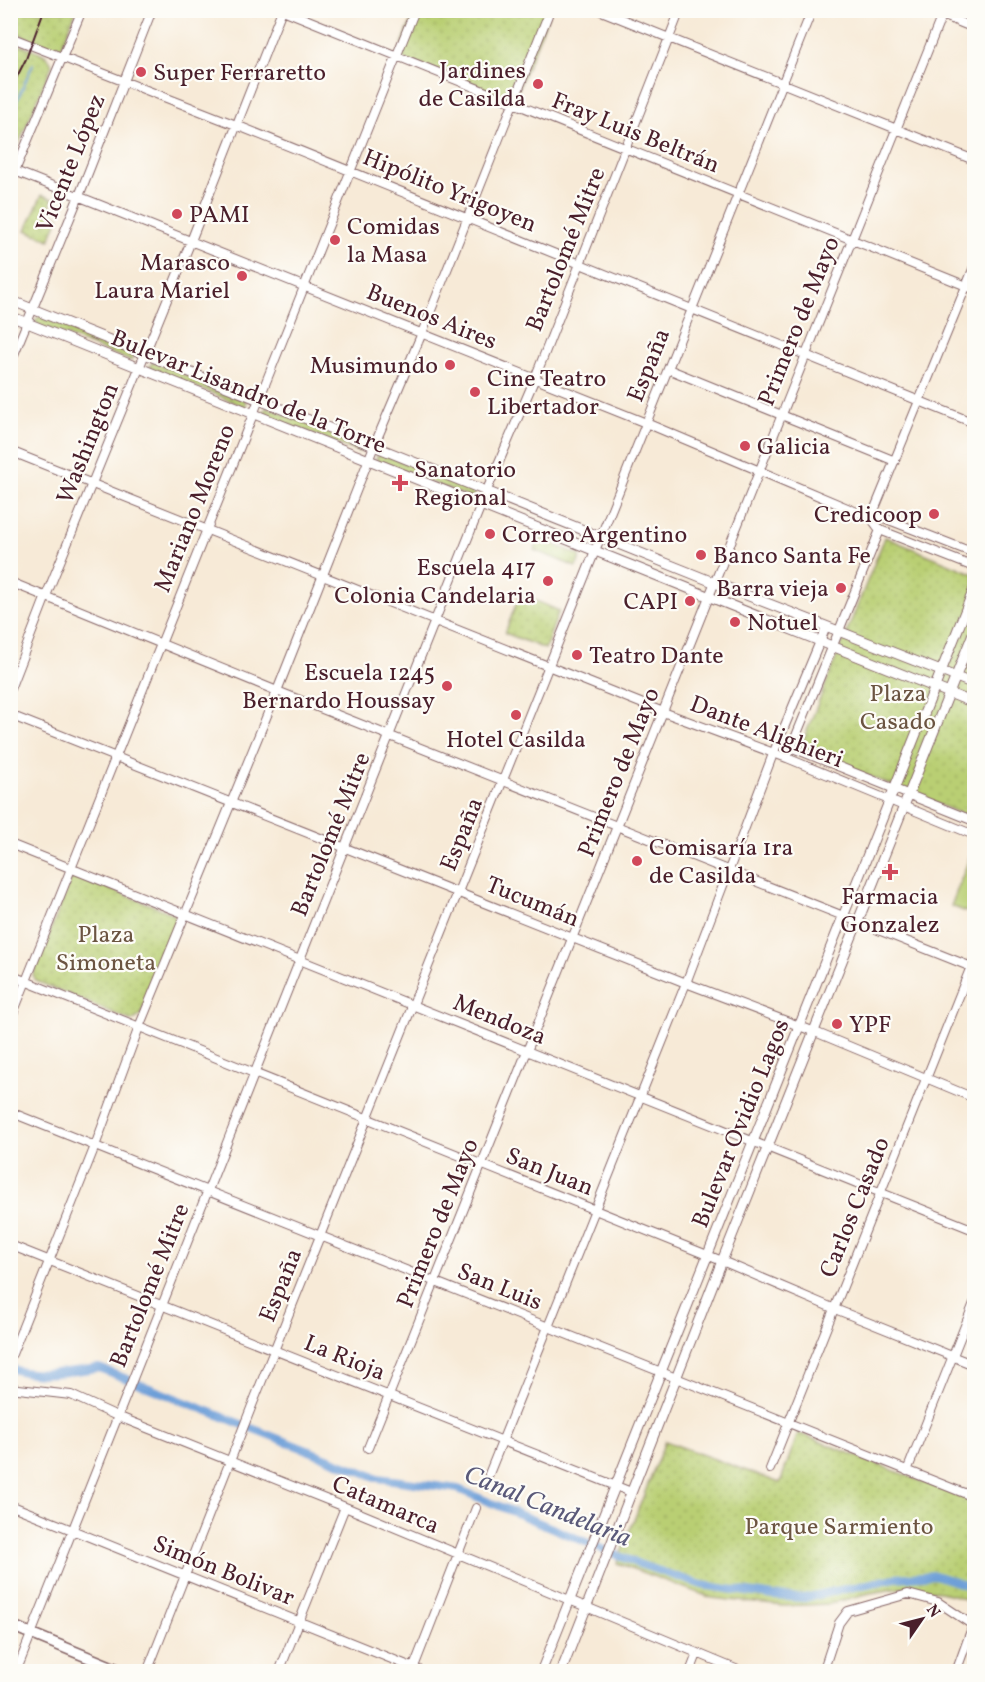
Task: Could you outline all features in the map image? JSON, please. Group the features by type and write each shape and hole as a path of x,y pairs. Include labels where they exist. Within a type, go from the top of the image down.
{"highway":[{"path":"10,1625 124,1671"}],"main road":[{"name":"Bulevar Lisandro de la Torre","path":"10,300 825,627 975,684"},
{"name":"Bulevar Lisandro de la Torre","path":"10,316 975,703"},
{"name":"Bulevar Ovidio Lagos","path":"541,1671 975,589"},
{"name":"Bulevar Ovidio Lagos","path":"561,1671 722,1261 975,631"}],"street":[{"path":"10,183 13,170 82,10"},
{"name":"Vicente López","path":"10,364 152,10"},
{"name":"Fray Luis Beltrán","path":"282,10 971,288"},
{"name":"Washington","path":"10,689 282,10"},
{"name":"Mariano Moreno","path":"10,1021 415,10"},
{"path":"12,1354 95,1146 139,1027 422,333 549,10"},
{"path":"599,10 975,160"},
{"name":"Bartolomé Mitre","path":"16,1671 488,490 535,378 680,10"},
{"name":"España","path":"147,1671 812,10"},
{"path":"930,10 943,13 975,28"},
{"name":"Primero de Mayo","path":"368,1448 713,582 943,13"},
{"name":"Hipólito Yrigoyen","path":"10,37 236,125 975,423"},
{"name":"Buenos Aires","path":"13,170 646,423 871,518 884,518 975,553"},
{"path":"871,518 920,400 971,288 975,267"},
{"path":"668,369 895,461"},
{"name":"Dante Alighieri","path":"10,452 663,712 787,758 975,835"},
{"name":"Buenos Aires","path":"871,518 880,530"},
{"path":"787,758 880,530 975,567"},
{"path":"10,582 858,923 974,965"},
{"path":"489,1474 686,983 773,754 825,627"},
{"name":"Tucumán","path":"10,715 815,1032 975,1098"},
{"name":"Dante Alighieri","path":"778,742 975,821"},
{"name":"Mendoza","path":"10,844 975,1230"},
{"name":"Carlos Casado","path":"770,1469 880,1192 974,965"},
{"name":"San Juan","path":"10,975 708,1255 975,1365"},
{"name":"San Luis","path":"10,1112 975,1497"},
{"name":"La Rioja","path":"10,1245 631,1492"},
{"path":"908,1471 975,1303"},
{"name":"Catamarca","path":"10,1388 63,1393 743,1671"},
{"name":"Simón Bolivar","path":"10,1505 413,1669 424,1671"},
{"path":"279,1671 345,1507"},
{"path":"413,1669 476,1508"},
{"path":"823,1671 839,1623 848,1611 908,1594 938,1602 974,1626 956,1671"},
{"path":"690,1671 697,1654"}],"green space":[{"path":"13,11 76,11 60,51 11,31"},
{"path":"415,11 550,11 513,103 397,57"},
{"path":"11,42 41,53 50,60 52,65 11,162"},
{"path":"42,195 53,199 48,212 59,217 50,240 26,230"},
{"path":"40,316 131,353 133,357 131,361 38,325 35,321"},
{"path":"153,362 244,399 245,407 149,367"},
{"path":"267,407 358,444 359,452 265,416 263,412"},
{"path":"381,453 472,490 474,494 472,498 378,462 376,458"},
{"name":"Plaza Casado","path":"885,537 974,574 974,819 800,748"},
{"path":"539,538 581,556 576,567 534,550"},
{"path":"520,594 559,611 545,649 505,633"},
{"path":"974,846 974,915 951,906"},
{"name":"Plaza Simoneta","path":"77,876 174,914 178,924 140,1016 132,1021 36,981 33,975 71,879"},
{"name":"Parque Sarmiento","path":"798,1433 974,1502 974,1603 953,1595 913,1586 870,1593 828,1604 782,1606 712,1598 617,1563 665,1441 780,1483"}],"waterway":[{"path":"10,116 33,64"},
{"name":"Canal Candelaria","path":"10,1368 43,1374 99,1368 378,1478 458,1489 639,1564 702,1585 774,1596 804,1598 895,1578 935,1575 974,1588"}],"railway":[{"path":"10,90 26,59 44,10"}],"place":[{"name":"Super Ferraretto","path":"141,72"},
{"name":"Jardines de Casilda","path":"538,84"},
{"name":"PAMI","path":"177,214"},
{"name":"Comidas la Masa","path":"335,240"},
{"name":"Marasco Laura Mariel","path":"242,276"},
{"name":"Musimundo","path":"450,365"},
{"name":"Cine Teatro Libertador","path":"475,392"},
{"name":"Galicia","path":"745,446"},
{"name":"Sanatorio Regional","path":"400,483"},
{"name":"Credicoop","path":"934,514"},
{"name":"Correo Argentino","path":"490,534"},
{"name":"Banco Santa Fe","path":"701,555"},
{"name":"Escuela 417 Colonia Candelaria","path":"548,581"},
{"name":"Barra vieja","path":"841,588"},
{"name":"CAPI","path":"690,601"},
{"name":"Notuel","path":"735,622"},
{"name":"Teatro Dante","path":"577,655"},
{"name":"Escuela 1245 Bernardo Houssay","path":"447,686"},
{"name":"Hotel Casilda","path":"516,715"},
{"name":"Comisaría 1ra de Casilda","path":"637,861"},
{"name":"Farmacia Gonzalez","path":"890,872"},
{"name":"YPF","path":"837,1024"}]}
